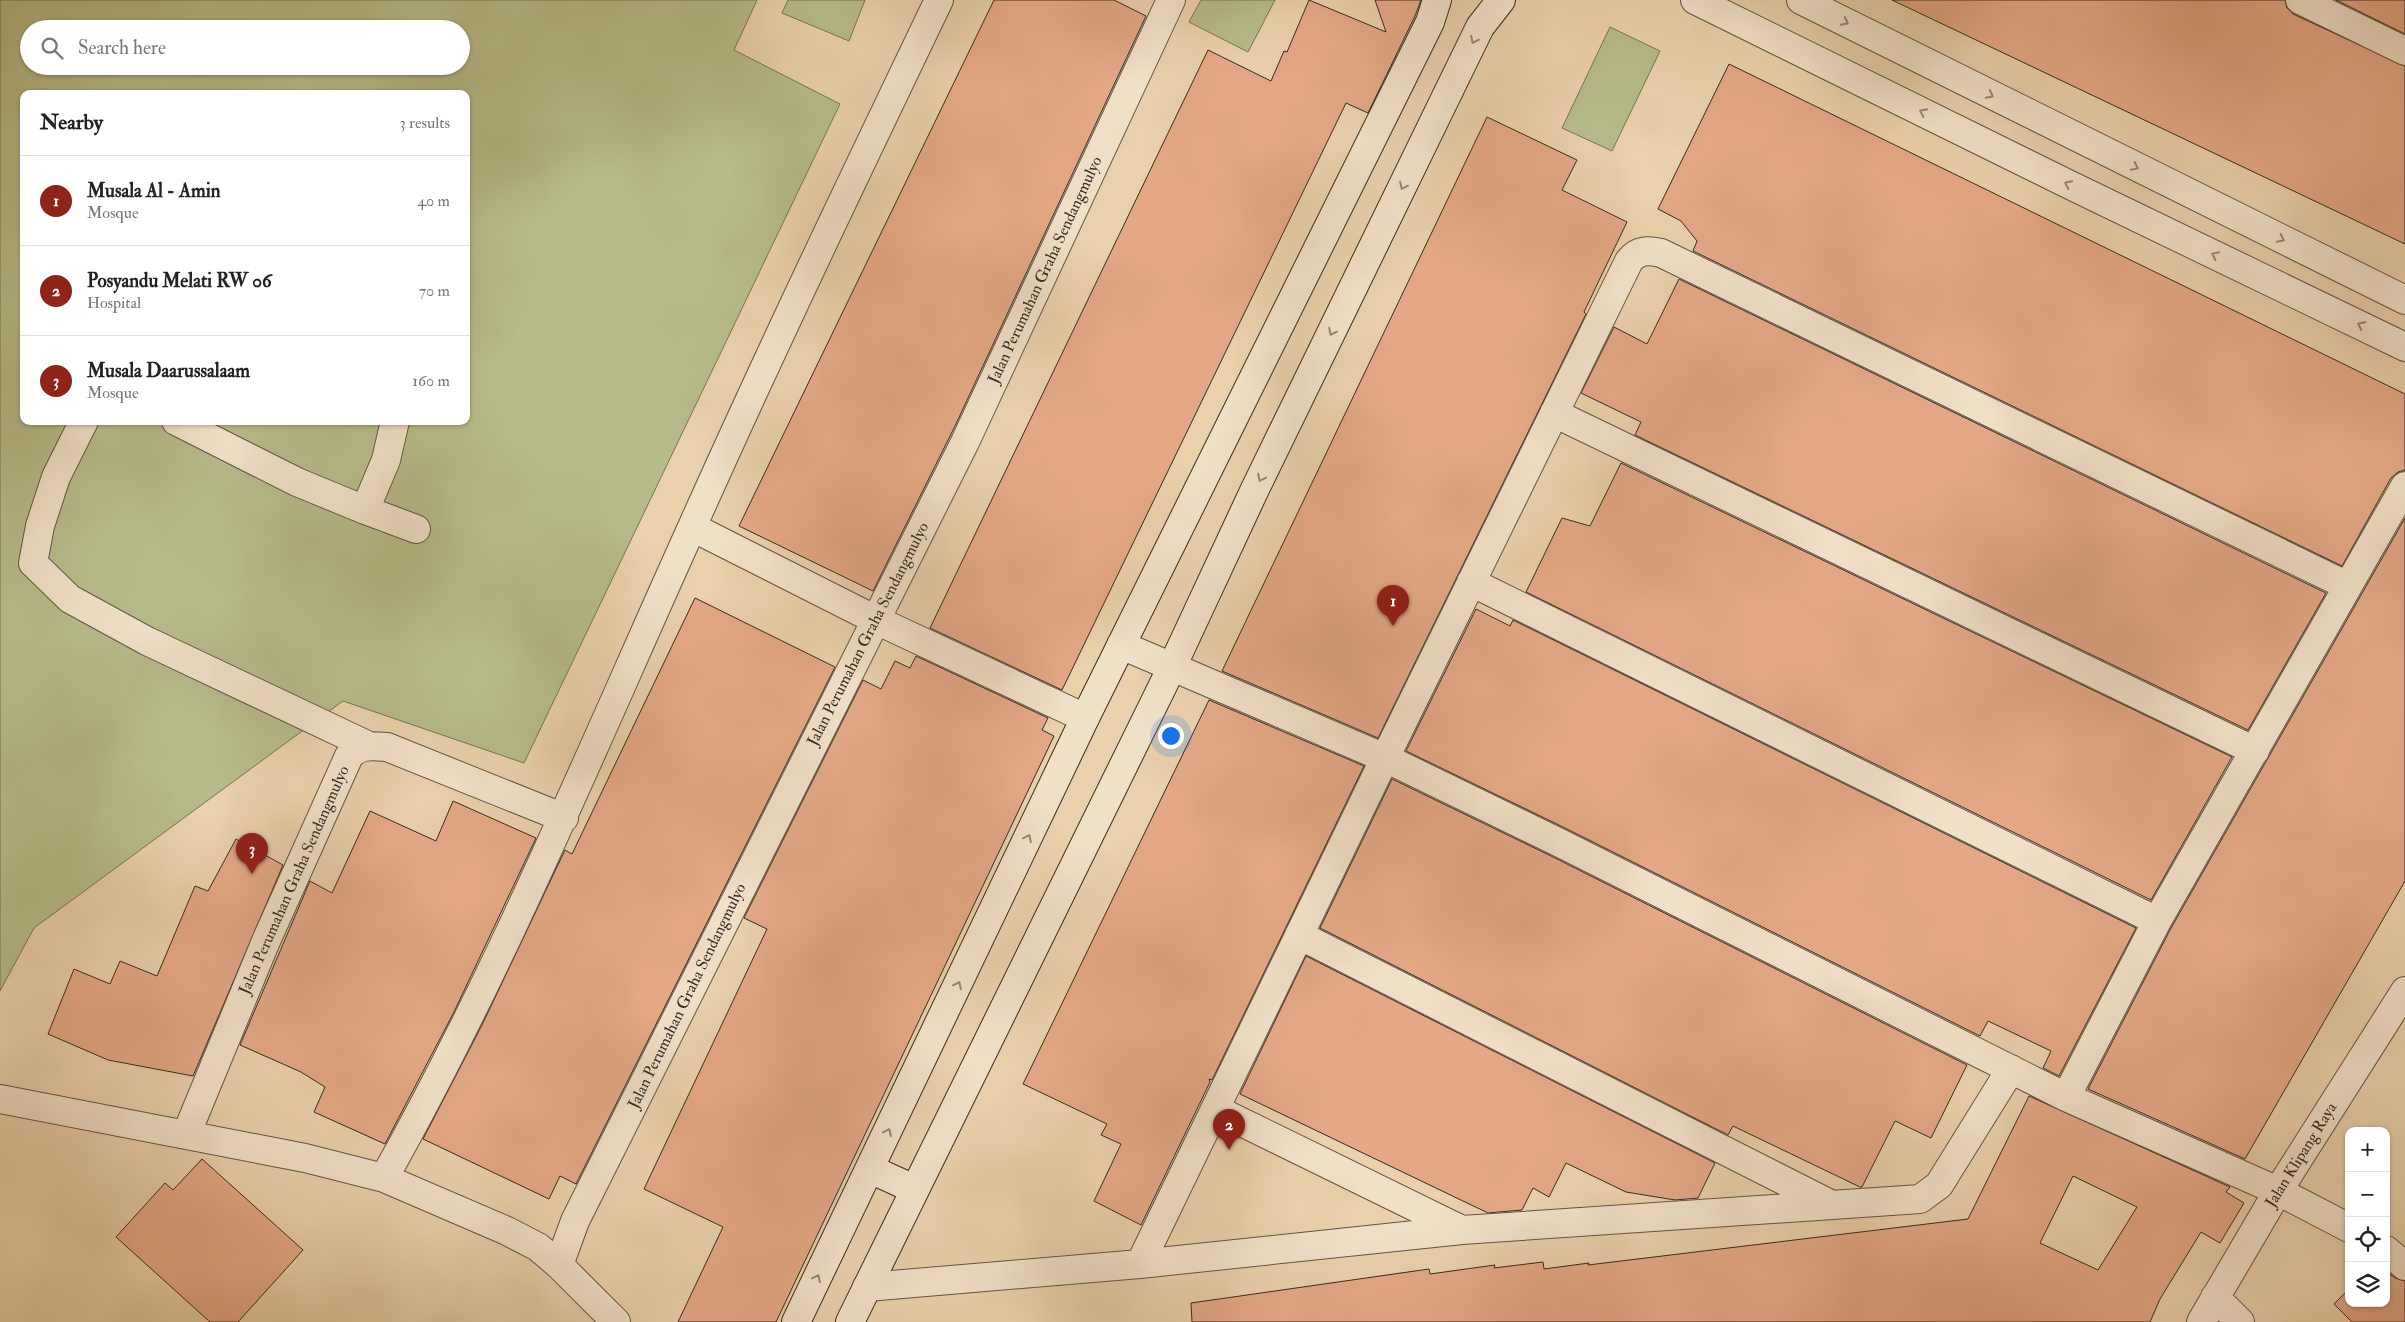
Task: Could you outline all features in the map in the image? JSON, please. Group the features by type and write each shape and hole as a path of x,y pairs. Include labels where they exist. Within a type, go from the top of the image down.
{"street":[{"path":"384,1178 485,984 564,818 692,527 939,0"},
{"path":"796,1322 1085,718 1421,40 1437,0"},
{"path":"850,1322 1172,667 1480,27 1501,0"},
{"path":"1695,0 2070,185 2405,347"},
{"path":"1801,0 2405,300"},
{"path":"2300,0 2405,51"},
{"name":"Jalan Perumahan Graha Sendangmulyo","path":"559,1265 575,1221 964,442 1169,1"},
{"path":"1140,1264 1470,582 1629,261 1635,254 1643,251 1661,253 2348,586"},
{"path":"1554,413 2255,751"},
{"path":"82,425 56,477 40,526 33,564 70,599 146,641 369,746 387,747 564,818"},
{"path":"184,425 297,482 416,529"},
{"path":"365,510 386,460 394,425"},
{"path":"2066,1097 2157,921 2405,486"},
{"path":"692,527 876,620 1085,718"},
{"path":"1470,582 2157,921"},
{"path":"1121,646 1385,758 1567,846 2066,1097 2278,1191 2345,1226"},
{"name":"Jalan Perumahan Graha Sendangmulyo","path":"186,1135 266,941 349,756 359,747 369,746"},
{"path":"1299,935 1833,1205"},
{"name":"Jalan Klipang Raya","path":"2201,1322 2278,1191 2405,990"},
{"path":"867,1287 1140,1264 1462,1230 1920,1199 1939,1185 2011,1069"},
{"path":"0,1099 305,1158 384,1178 507,1231 538,1247 559,1265 616,1322"},
{"path":"1216,1109 1462,1230"},
{"path":"870,1169 914,1189"},
{"path":"2390,1253 2405,1266"},
{"path":"2215,1297 2240,1322"}],"green space":[{"path":"0,0 757,0 734,50 840,104 524,763 343,701 34,928 0,991"},
{"path":"788,0 865,0 849,41 782,13"},
{"path":"1201,0 1275,0 1248,52 1189,22"},
{"path":"1610,27 1660,51 1612,151 1562,128"}],"building":[{"path":"994,0 1114,0 1146,16 955,426 873,591 739,526"},
{"path":"1309,0 1386,32 1375,0 1421,0 1368,113 1346,103 1062,690 930,628 1208,50 1271,81 1284,51 1287,52"},
{"path":"1892,0 2285,0 2287,8 2293,14 2405,66 2405,244"},
{"path":"2336,0 2405,0 2405,34"},
{"path":"1729,64 2405,394 2405,470 2398,472 2391,478 2342,566 1693,251 1697,241 1681,221 1658,209"},
{"path":"1487,117 1577,160 1562,190 1627,222 1584,312 1586,314 1378,738 1222,671"},
{"path":"1679,279 2326,593 2248,730 1635,435 1641,422 1581,393 1614,327 1647,344"},
{"path":"1621,463 2232,757 2151,900 1526,592 1562,518 1590,526"},
{"path":"2405,518 2405,881 2245,1159 2088,1089 2171,928"},
{"path":"695,598 835,667 576,1184 560,1176 549,1199 423,1139 482,1025 565,850 572,854"},
{"path":"1476,609 1510,626 1513,620 2136,928 2059,1076 2043,1068 2051,1051 1988,1021 1980,1036 1565,828 1406,751"},
{"path":"916,656 1048,718 1042,730 1054,736 776,1322 678,1322 723,1227 644,1189 767,929 744,918 863,680 881,689 895,661 910,668"},
{"path":"1209,700 1364,766 1212,1080 1209,1079 1210,1082 1141,1225 1094,1201 1121,1144 1101,1135 1107,1124 1023,1084"},
{"path":"1392,779 1551,856 1967,1065 1931,1138 1895,1121 1862,1187 1860,1187 1733,1126 1728,1135 1320,928"},
{"path":"453,801 536,838 454,1012 385,1144 314,1112 325,1087 301,1072 240,1045 310,881 332,893 370,811 436,841"},
{"path":"236,839 283,865 193,1076 108,1060 48,1034 74,969 110,984 120,961 157,976 195,886 208,891"},
{"path":"1306,956 1715,1163 1698,1198 1675,1200 1626,1192 1566,1163 1549,1197 1533,1188 1522,1210 1488,1213 1240,1094"},
{"path":"2029,1096 2230,1187 2226,1192 2244,1203 2220,1243 2201,1232 2160,1299 2150,1322 1192,1322 1191,1303 1429,1269 1430,1274 1495,1265 1494,1268 1543,1262 1544,1269 1589,1263 1588,1265 1968,1219","holes":["2073,1176 2137,1207 2098,1270 2040,1243"]},
{"path":"202,1159 303,1250 238,1322 210,1322 116,1237 165,1183 173,1190"},
{"path":"2390,1274 2405,1281 2405,1322 2352,1322 2334,1304 2345,1293 2345,1307 2390,1307"}],"place":[{"name":"Musala Al - Amin","path":"1393,626"},
{"name":"Musala Daarussalaam","path":"252,874"},
{"name":"Posyandu Melati RW 06","path":"1229,1150"}]}
